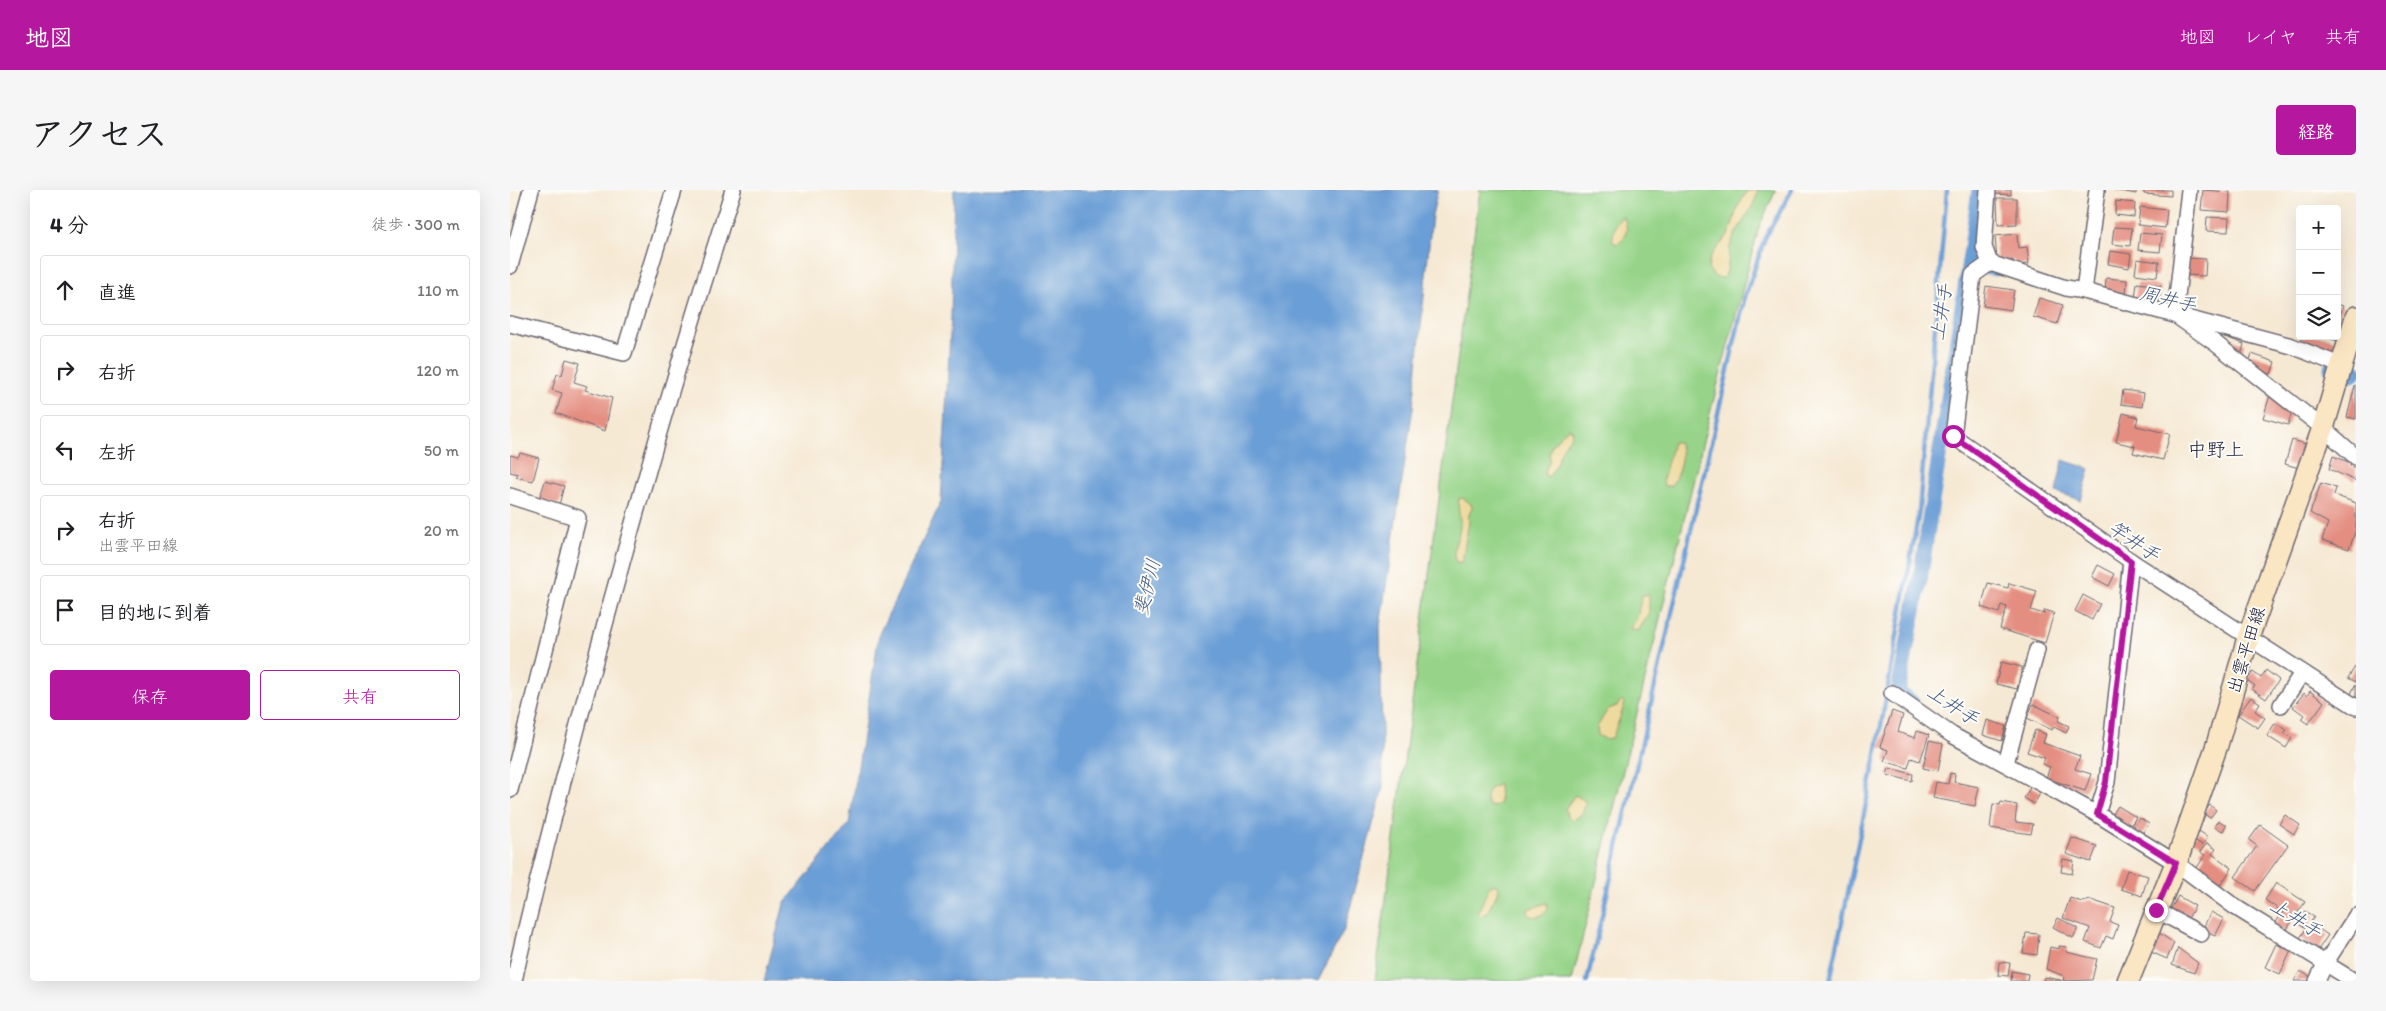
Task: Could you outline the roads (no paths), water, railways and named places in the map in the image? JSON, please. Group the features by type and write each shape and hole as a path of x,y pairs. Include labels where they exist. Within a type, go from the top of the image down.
{"main road":[{"name":"出雲平田線","path":"2128,981 2176,863 2217,745 2248,638 2324,428 2356,317"}],"street":[{"path":"510,266 531,190"},
{"path":"510,324 624,353 674,190"},
{"path":"514,981 529,910 614,589 696,306 733,190"},
{"path":"1988,190 1984,247 1990,262 2026,277 2292,346 2342,366"},
{"path":"2084,291 2097,190"},
{"path":"2175,315 2189,190"},
{"path":"1990,262 1973,275 1953,436 2131,561 2356,707"},
{"path":"2175,315 2324,428 2356,458"},
{"path":"510,496 578,518 510,790"},
{"path":"2097,814 2106,782 2131,561"},
{"path":"2006,763 2037,650"},
{"path":"2281,705 2302,673"},
{"path":"1892,693 1952,735 2097,814 2176,863 2236,907 2354,981"},
{"path":"2156,910 2201,934"},
{"path":"2317,981 2326,962 2356,916"}],"water":[{"name":"斐伊川","path":"954,190 1438,190 1432,215 1413,408 1380,626 1383,788 1344,930 1318,981 764,981 784,904 849,824 879,634 941,502 951,316"},
{"path":"2063,460 2090,469 2081,500 2056,492"}],"waterway":[{"path":"1587,981 1745,296 1765,238 1792,190"},
{"path":"1830,981 1875,760 1919,511 1947,190"},
{"name":"竿井手","path":"1970,269 1971,264 1969,262 1979,190"},
{"name":"上井手","path":"1912,702 1898,692 1920,580 1969,262 1995,269"},
{"name":"周井手","path":"2331,368 2352,375 2356,371"}],"district":[{"name":"中野上","path":"2216,449"}]}
